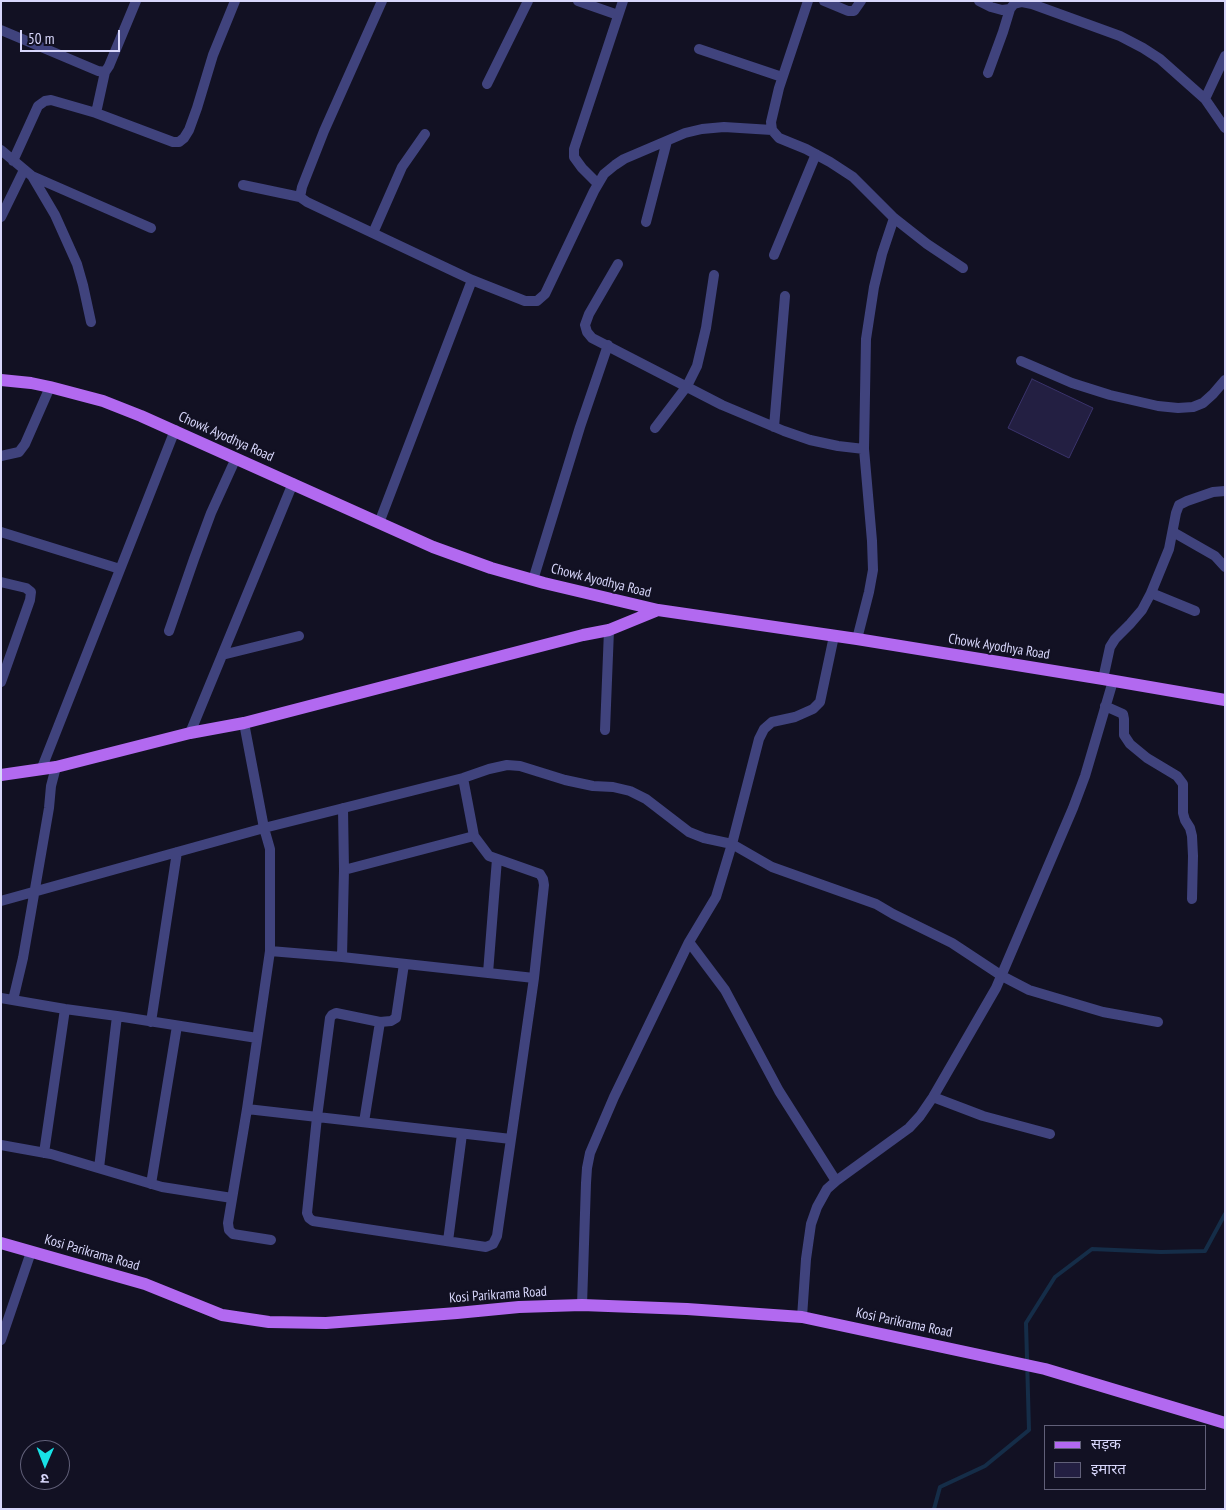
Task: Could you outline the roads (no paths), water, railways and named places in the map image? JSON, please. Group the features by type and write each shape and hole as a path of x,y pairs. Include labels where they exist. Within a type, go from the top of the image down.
{"main road":[{"name":"Chowk Ayodhya Road","path":"1,380 50,387 103,402 141,416 433,547 491,568 533,580 658,610 857,639 1225,700"},
{"path":"1,775 56,767 190,734 244,723 609,630 658,610"},
{"name":"Kosi Parikrama Road","path":"1,1243 145,1284 222,1315 269,1322 326,1323 519,1307 582,1305 687,1309 802,1317 1045,1369 1225,1423"}],"street":[{"path":"96,113 105,72 136,1"},
{"path":"13,161 38,106 44,101 51,100 96,113 173,142 179,142 189,130 195,115 213,54 235,1"},
{"path":"300,196 324,132 382,1"},
{"path":"487,84 528,1"},
{"path":"578,1 618,15"},
{"path":"598,184 574,158 574,149 622,1"},
{"path":"808,1 782,77 771,122 772,130 779,138 816,154 853,177 894,218 927,244 963,268"},
{"path":"824,1 854,12 861,1"},
{"path":"979,1 1002,10 1010,9"},
{"path":"988,73 1010,9 1014,4 1022,2 1046,5 1120,36 1160,59 1205,99 1225,128"},
{"path":"1,30 98,71 105,72"},
{"path":"699,49 782,77"},
{"path":"1205,99 1225,56"},
{"path":"243,185 300,196 307,202 472,280 524,301 537,301 546,294 598,184 604,174 615,165 685,133 702,129 724,127 772,130"},
{"path":"373,233 402,167 425,134"},
{"path":"646,222 667,141"},
{"path":"1,150 28,173 150,228"},
{"path":"774,255 816,154"},
{"path":"1,217 28,173"},
{"path":"28,173 46,197 56,215 77,264 91,322"},
{"path":"857,639 873,570 864,449 866,339 874,288 882,254 894,218"},
{"path":"618,264 589,314 585,325 586,332 592,338 722,404 774,427 810,440 864,449"},
{"path":"655,428 687,386 697,366 702,350 714,275"},
{"path":"379,523 472,280"},
{"path":"774,427 785,296"},
{"path":"533,580 586,409 608,346"},
{"path":"1021,361 1110,395 1158,406 1178,408 1193,407 1203,403 1225,380"},
{"path":"1,456 19,452 25,444 50,387"},
{"path":"41,770 175,430"},
{"path":"170,631 194,559 236,458"},
{"path":"190,734 293,483"},
{"path":"802,1317 806,1259 811,1224 817,1207 828,1189 836,1181 908,1128 920,1116 996,988 1085,776 1105,706 1110,647 1142,610 1151,593 1169,549 1179,505 1212,492 1225,492"},
{"path":"1,532 120,568"},
{"path":"1173,532 1215,556 1225,567"},
{"path":"1,582 26,588 31,592 30,600 1,682"},
{"path":"1151,593 1194,611"},
{"path":"605,730 609,630"},
{"path":"222,655 299,636"},
{"path":"582,1305 587,1168 590,1153 614,1097 689,942 716,897 764,729 772,722 795,717 813,709 820,702 834,636"},
{"path":"1105,706 1123,714 1124,735 1130,744 1147,758 1177,776 1183,784 1183,813 1192,836 1192,899"},
{"path":"244,723 270,850 270,950 228,1223 229,1230 233,1234 271,1240"},
{"path":"1,901 264,828 508,765 520,766 574,782 630,791 646,799 689,832 704,838 732,844 772,867 876,904 952,943 1002,976 1029,990 1103,1012 1158,1022"},
{"path":"13,1000 23,958 49,808 51,786 56,767"},
{"path":"404,964 396,1018 391,1021 380,1022 336,1013 330,1018 307,1213 309,1218 313,1220 486,1247 492,1244 497,1236 534,978 544,884 540,874 489,856 474,836 463,778"},
{"path":"342,957 343,808"},
{"path":"344,870 474,836"},
{"path":"151,1022 177,852"},
{"path":"488,973 497,859"},
{"path":"689,942 724,990 779,1091 836,1181"},
{"path":"270,950 534,978"},
{"path":"1,998 257,1038"},
{"path":"44,1152 65,1009"},
{"path":"99,1168 117,1016"},
{"path":"364,1122 380,1022"},
{"path":"151,1184 177,1026"},
{"path":"933,1097 983,1116 1050,1134"},
{"path":"246,1109 511,1140"},
{"path":"448,1241 462,1134"},
{"path":"1,1144 44,1152 162,1187 232,1198"},
{"path":"1,1340 31,1252"}],"waterway":[{"path":"934,1509 940,1487 985,1466 1029,1430 1026,1323 1055,1277 1092,1249 1161,1252 1205,1251 1225,1214"}]}
